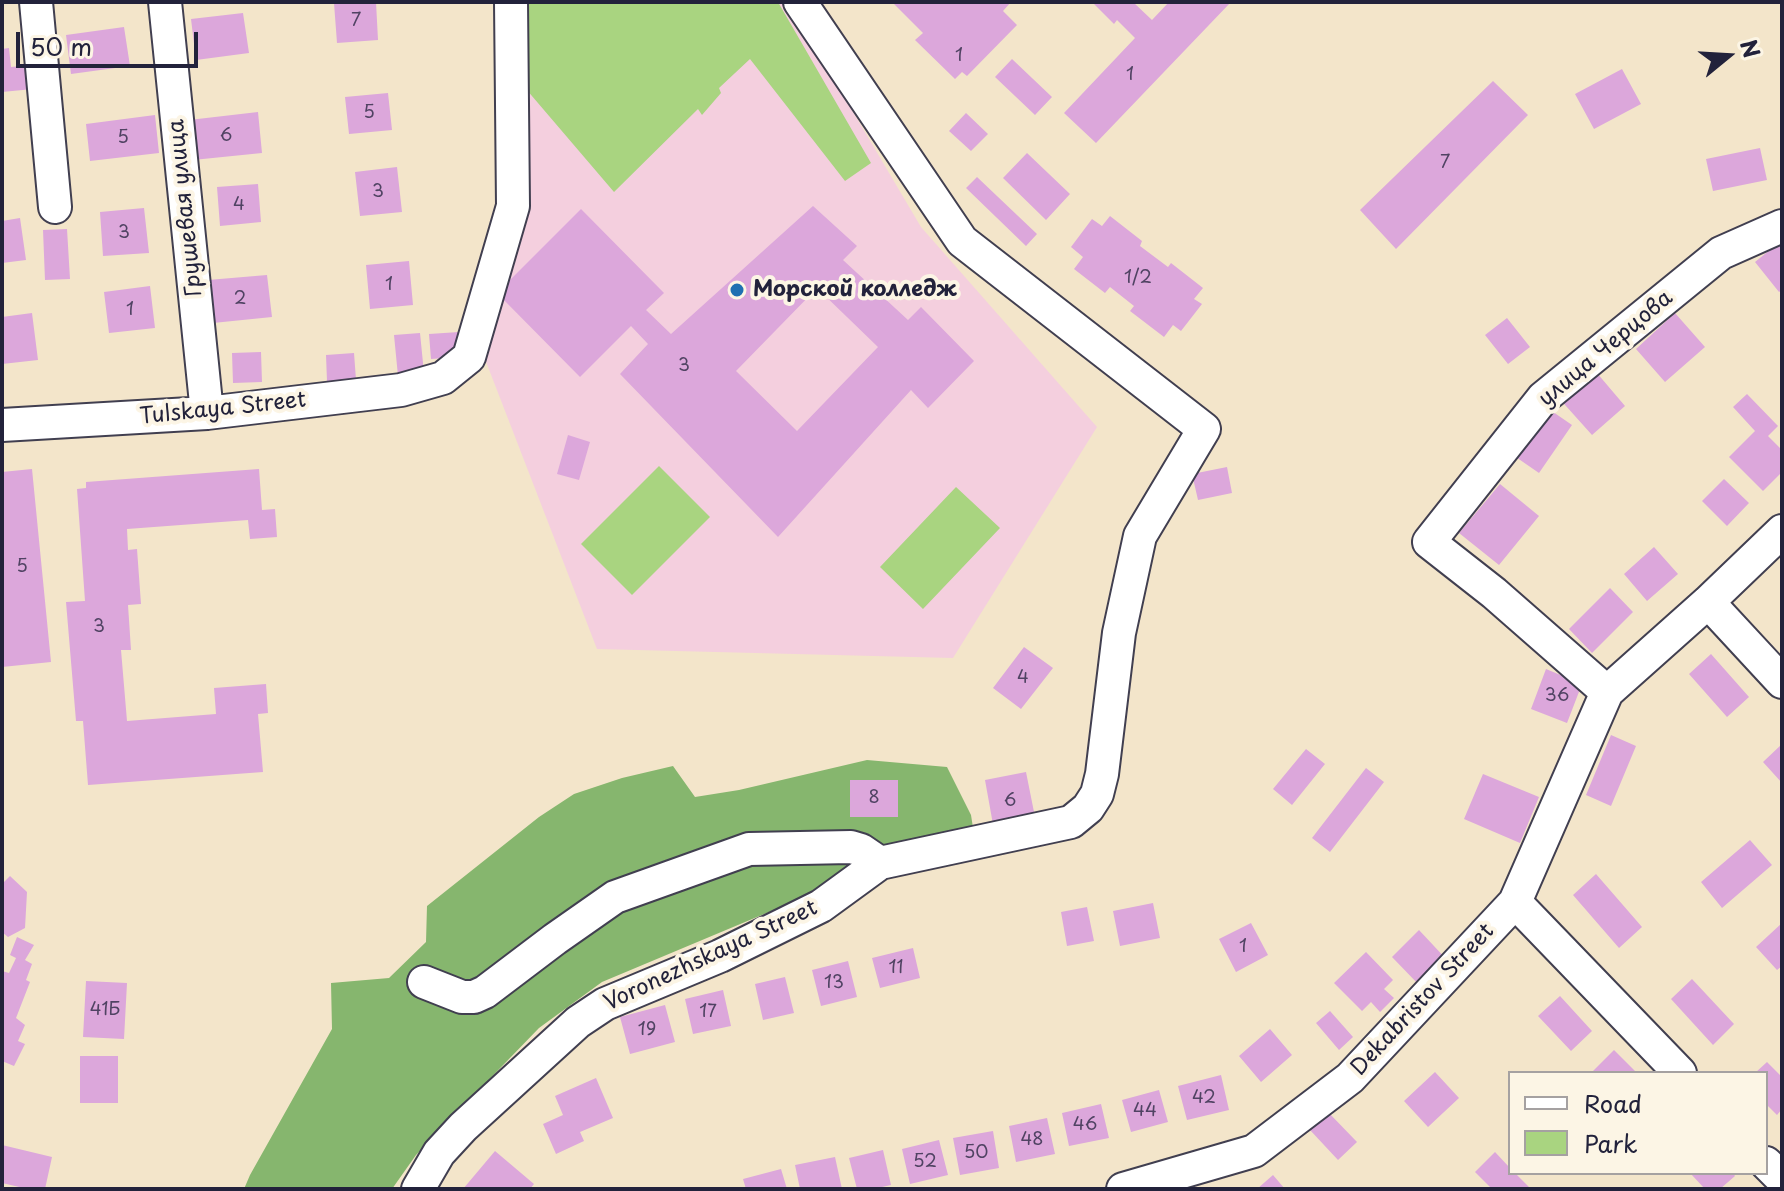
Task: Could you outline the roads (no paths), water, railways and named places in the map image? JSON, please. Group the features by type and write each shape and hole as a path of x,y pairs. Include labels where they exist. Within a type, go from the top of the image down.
{"street":[{"path":"36,2 55,207"},
{"name":"Грушевая улица","path":"165,2 207,413"},
{"name":"Tulskaya Street","path":"2,425 207,413 401,390 443,378 469,357 513,206 511,2"},
{"name":"Voronezhskaya Street","path":"418,1189 439,1153 463,1127 578,1022 605,1004 720,956 821,906 880,863 1071,822 1088,808 1097,794 1119,633 1140,536 1204,429 962,241 800,2"},
{"name":"улица Черцова","path":"1607,692 1494,593 1429,542 1543,398 1721,253 1782,226"},
{"name":"Dekabristov Street","path":"1123,1189 1254,1151 1350,1078 1515,902 1607,692 1782,531"},
{"path":"1708,602 1782,682"},
{"path":"424,982 462,997 474,997 615,897 749,849 851,847 880,863"},
{"path":"1515,902 1678,1071"}],"place":[{"name":"Морской колледж","path":"737,290"}]}
